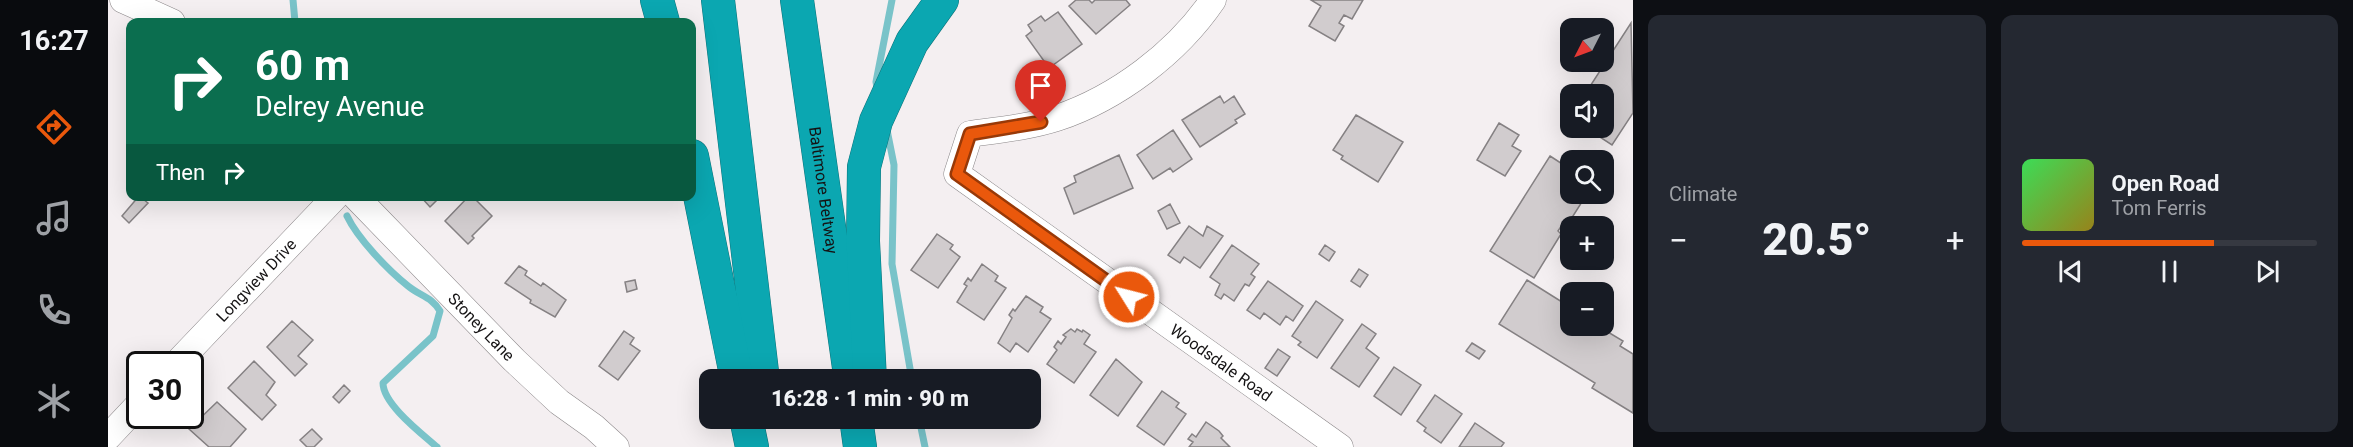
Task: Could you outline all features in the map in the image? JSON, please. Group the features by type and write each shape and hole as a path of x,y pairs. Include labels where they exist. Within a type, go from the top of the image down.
{"highway":[{"path":"657,0 662,18"},
{"path":"718,0 763,369"},
{"name":"Baltimore Beltway","path":"797,0 848,369"},
{"path":"869,369 863,242 864,167 876,121 912,42 942,0"},
{"path":"696,176 735,369"},
{"path":"748,429 752,447"},
{"path":"769,429 771,447"},
{"path":"858,429 860,447"},
{"path":"873,429 874,447"}],"street":[{"path":"123,0 163,18"},
{"name":"Woodsdale Road","path":"1213,0 1184,36 1152,65 1088,106 1056,119 970,134 957,174 1340,447"},
{"name":"Longview Drive","path":"189,351 331,201"},
{"name":"Stoney Lane","path":"360,201 521,367 559,402 594,427 616,447"},
{"path":"108,437 126,418"}],"building":[{"path":"1076,0 1089,0 1092,3 1095,0 1126,0 1130,5 1096,34 1069,6"},
{"path":"1311,0 1363,0 1352,19 1344,15 1339,23 1344,26 1335,41 1309,26 1321,6"},
{"path":"1058,12 1082,44 1049,68 1026,36 1032,31 1028,25 1041,16 1045,21"},
{"path":"1631,23 1633,113 1612,145 1601,138 1614,138 1614,84 1591,84 1599,72 1614,72 1614,49"},
{"path":"1220,96 1224,103 1234,96 1245,114 1235,120 1237,123 1200,147 1182,120"},
{"path":"1356,115 1403,142 1378,182 1341,159 1343,156 1333,150"},
{"path":"1499,123 1519,135 1512,146 1521,151 1505,176 1477,160"},
{"path":"1173,130 1192,159 1173,172 1170,168 1153,179 1137,155"},
{"path":"1119,155 1133,188 1074,214 1064,188 1076,182 1074,176"},
{"path":"1550,156 1560,162 1560,204 1581,204 1573,216 1560,216 1558,231 1560,236 1534,278 1490,251"},
{"path":"135,201 148,203 129,223 122,216"},
{"path":"425,201 436,201 430,207"},
{"path":"464,201 477,201 492,216 472,236 474,238 468,244 445,221"},
{"path":"1170,204 1180,223 1167,229 1158,211"},
{"path":"1189,226 1203,236 1207,226 1223,236 1200,268 1184,257 1180,263 1168,255"},
{"path":"937,234 953,245 950,249 960,257 938,288 911,270"},
{"path":"1232,245 1259,264 1251,274 1255,277 1249,286 1245,284 1234,301 1224,294 1221,299 1215,295 1220,284 1210,277"},
{"path":"1325,245 1335,252 1329,261 1319,254"},
{"path":"982,264 998,276 995,281 1006,288 984,320 957,302 967,286 964,284 968,278 971,281"},
{"path":"519,266 527,271 525,275 541,286 543,283 566,300 555,317 530,303 531,300 505,283"},
{"path":"1359,269 1368,275 1360,287 1351,281"},
{"path":"635,280 637,289 627,292 625,282"},
{"path":"1527,280 1560,301 1560,336 1614,336 1623,341 1620,346 1633,354 1633,413 1592,388 1595,383 1499,324"},
{"path":"1268,281 1303,306 1293,321 1286,316 1280,325 1264,313 1260,319 1247,310"},
{"path":"1026,296 1043,307 1040,312 1051,319 1028,352 1016,343 1010,352 998,343 1012,318 1009,315 1013,309 1015,311"},
{"path":"1316,301 1343,320 1317,358 1298,345 1301,342 1292,336"},
{"path":"292,321 313,340 298,356 307,364 295,376 267,347"},
{"path":"1362,324 1376,334 1366,348 1379,358 1359,387 1331,368"},
{"path":"1071,329 1075,332 1077,329 1082,332 1083,330 1090,335 1084,344 1096,352 1074,383 1047,364 1057,350 1054,347 1058,341 1061,344 1066,337 1063,335"},
{"path":"624,331 634,338 630,344 640,351 618,380 599,366"},
{"path":"1472,343 1485,351 1479,359 1466,351"},
{"path":"1278,349 1290,357 1277,376 1265,368"},
{"path":"1116,359 1142,382 1118,416 1090,395"},
{"path":"254,361 275,382 266,395 276,405 262,420 228,388"},
{"path":"1394,367 1421,385 1401,415 1374,396"},
{"path":"344,385 350,391 339,403 333,397"},
{"path":"1162,391 1179,403 1176,407 1186,414 1164,445 1137,426"},
{"path":"1435,395 1462,414 1441,443 1424,431 1426,428 1417,421"},
{"path":"217,402 246,429 230,447 209,447 189,429 204,429 204,415"},
{"path":"1206,422 1219,431 1223,436 1221,438 1230,447 1189,447 1193,442 1188,439 1192,434 1196,437"},
{"path":"1475,423 1504,443 1501,447 1459,447"},
{"path":"312,429 322,439 314,447 307,447 300,440"}],"waterway":[{"path":"293,0 295,18"},
{"path":"877,88 876,82 892,0"},
{"path":"887,130 894,165 892,264 910,369"},
{"path":"347,216 358,234 383,263 440,311 433,336 383,383 389,400 396,409 437,447"},
{"path":"921,429 925,447"}],"route":[{"path":"1041,122 970,134 957,174 1129,297"}]}
